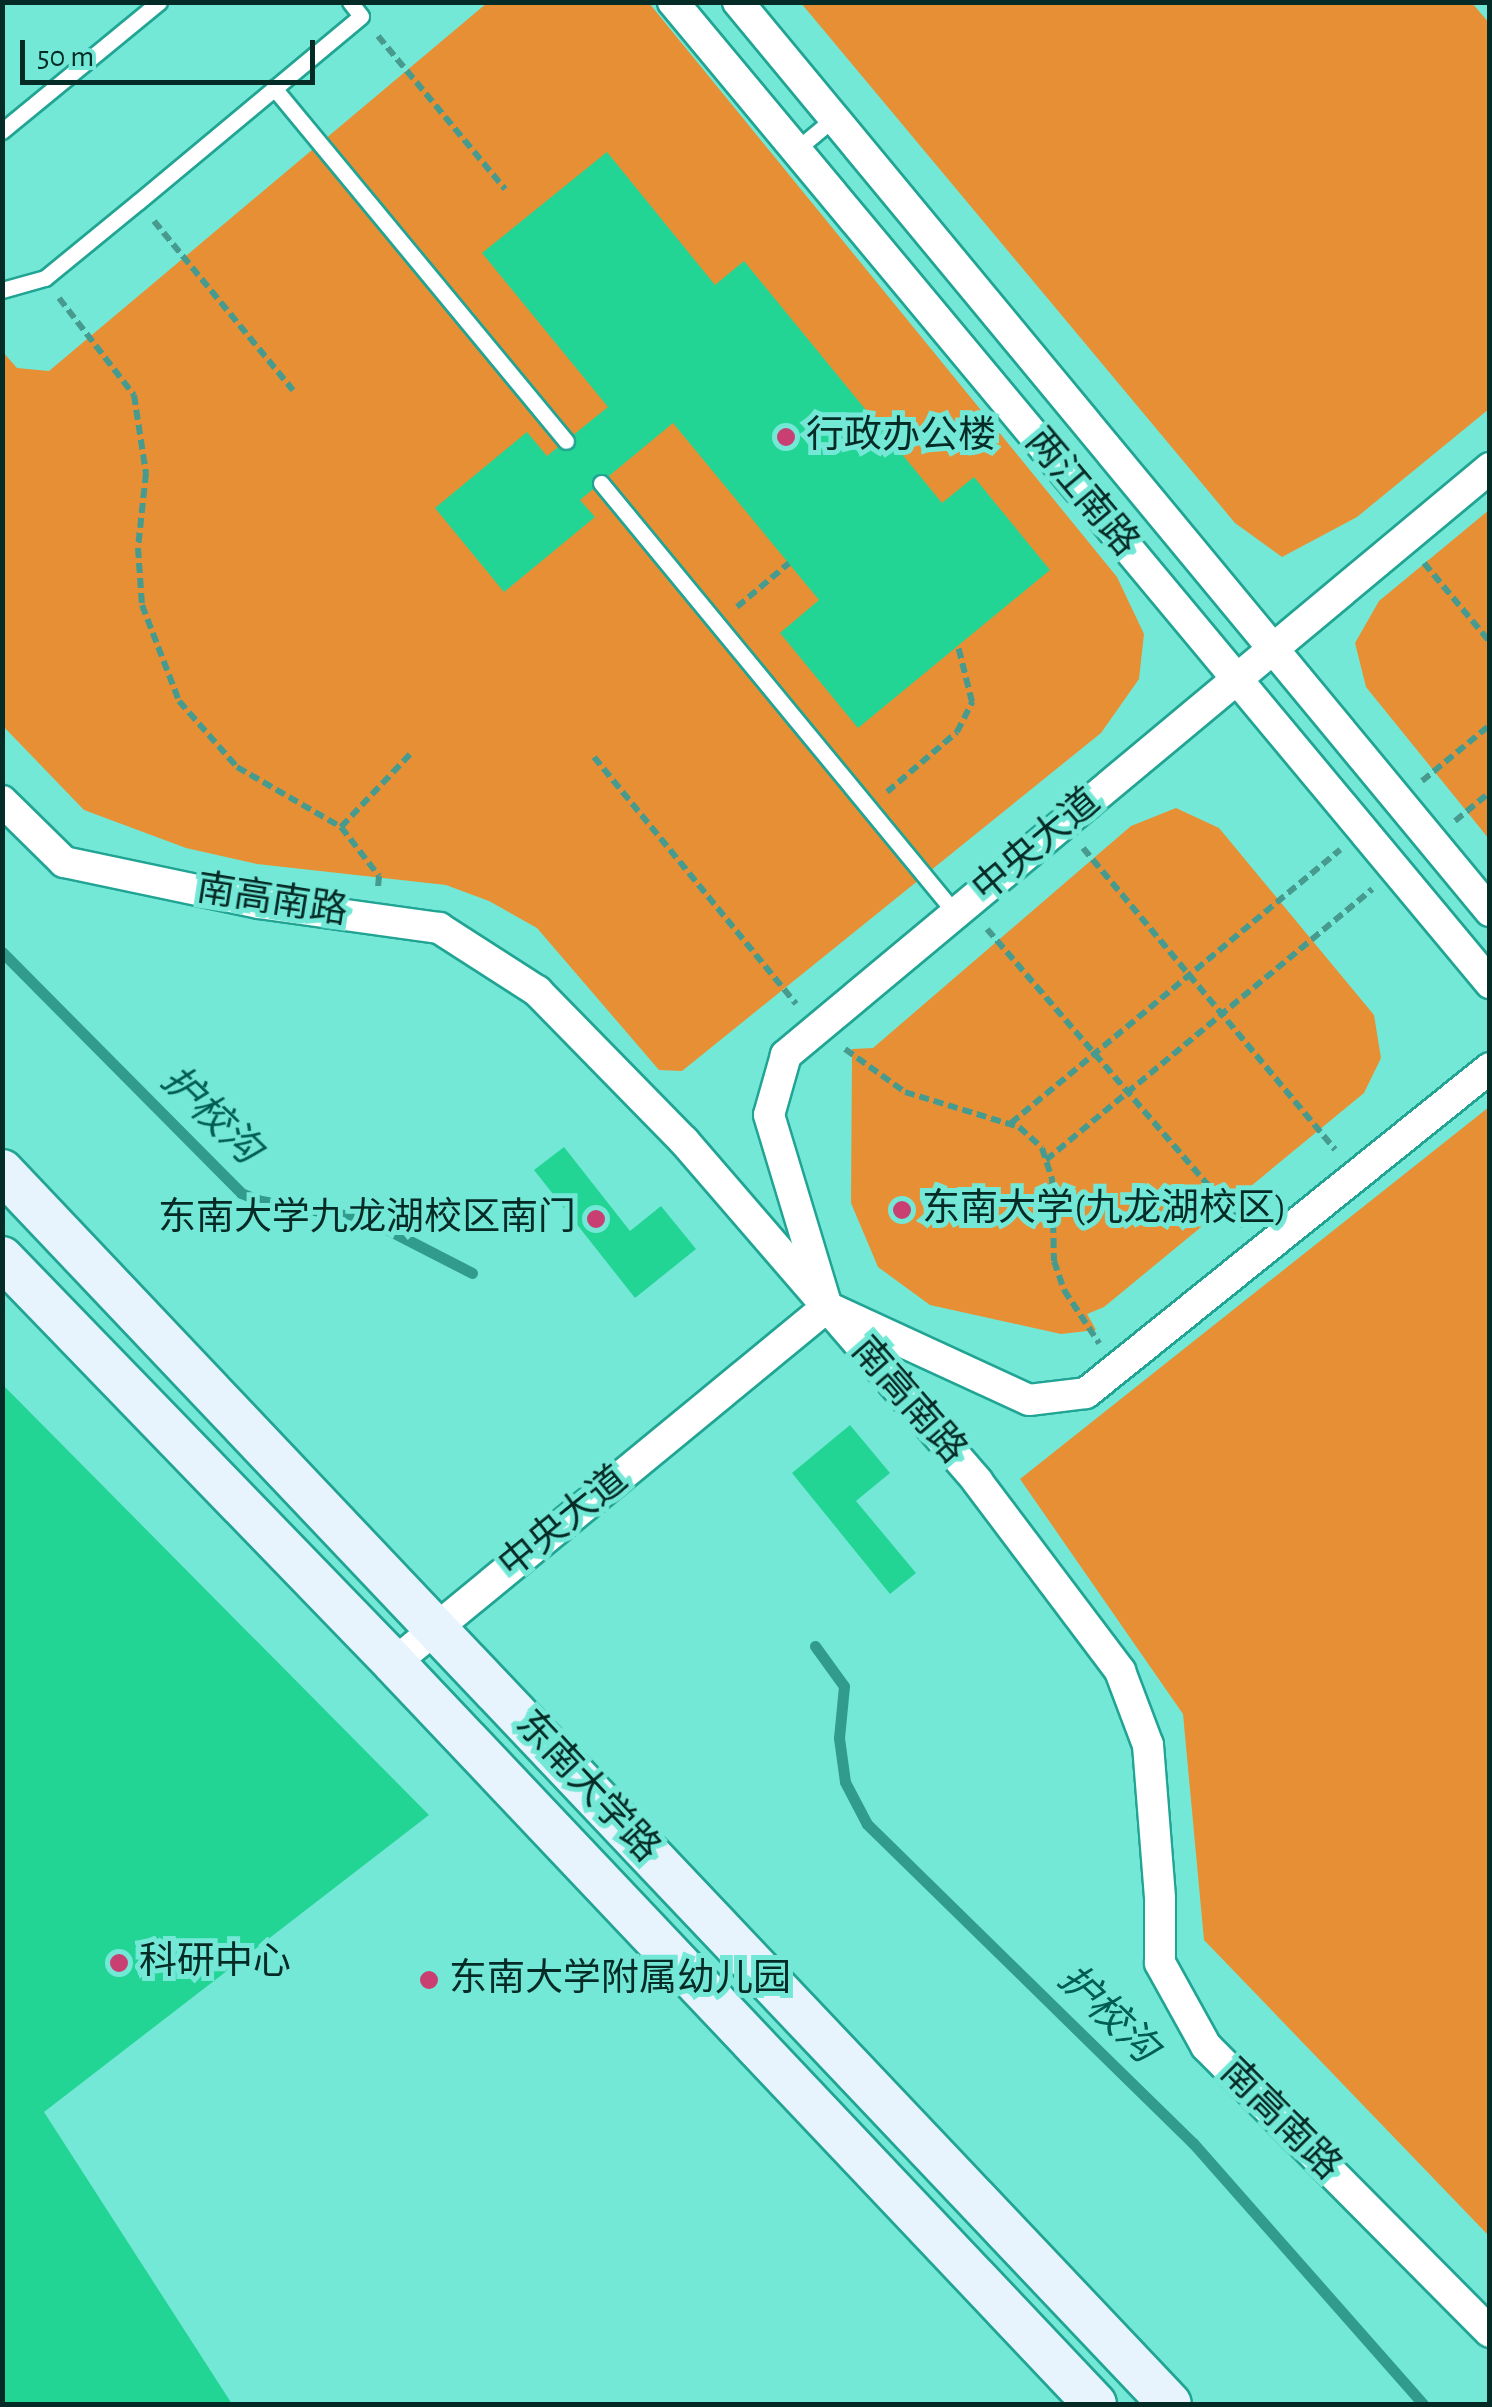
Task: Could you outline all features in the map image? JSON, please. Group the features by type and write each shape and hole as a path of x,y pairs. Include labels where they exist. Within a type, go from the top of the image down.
{"main road":[{"name":"东南大学路","path":"2,1171 1170,2404"},
{"name":"东南大学路","path":"2,1258 394,1662 1095,2404"}],"street":[{"name":"两江南路","path":"673,2 1490,983"},
{"name":"两江南路","path":"738,2 1490,911"},
{"name":"中央大道","path":"394,1662 827,1307 769,1115 786,1055 1490,468"},
{"name":"南高南路","path":"2,801 64,862 259,904 439,928 537,991 684,1141 977,1482 1120,1672 1148,1744 1160,1899 1160,1963 1206,2046 1490,2332"},
{"path":"827,1307 1030,1400 1086,1393 1490,1068"}],"lane":[{"path":"2,131 158,2"},
{"path":"2,290 45,278 138,202 362,16 350,2"},
{"path":"274,88 566,441"},
{"path":"796,150 834,118"},
{"path":"601,483 868,806 961,909"}],"path":[{"path":"362,16 506,189"},
{"path":"138,202 293,390"},
{"path":"45,278 134,396 146,473 138,548 142,605 178,701 238,767 341,827 379,876 375,918"},
{"path":"1404,539 1490,642"},
{"path":"716,623 789,564"},
{"path":"868,806 957,732 972,702 958,646"},
{"path":"1398,800 1490,724"},
{"path":"341,827 413,751"},
{"path":"594,757 817,1029 905,1092 1010,1124 1042,1148 1052,1178 1054,1261 1064,1290 1117,1369"},
{"path":"1063,824 1357,1175"},
{"path":"1010,1124 1363,830"},
{"path":"1046,1160 1396,870"},
{"path":"961,909 1095,1054 1263,1251"}],"shaded area":[{"path":"487,3 649,3 1117,577 1144,634 1139,679 1101,733 682,1071 659,1070 537,928 489,901 446,885 257,864 186,848 84,810 3,726 2,351 17,368 49,371"},
{"path":"801,3 1472,3 1490,24 1489,409 1357,517 1282,557 1235,523"},
{"path":"1489,510 1489,839 1366,687 1355,643 1379,601"},
{"path":"1176,808 1219,828 1374,1015 1381,1058 1364,1093 1104,1307 1087,1314 1096,1330 1061,1334 930,1305 878,1267 851,1203 852,1049 873,1048 1131,826"},
{"path":"1490,1107 1489,2236 1204,1940 1183,1714 1020,1479"}],"building":[{"name":"行政办公楼","path":"607,152 715,285 744,261 942,503 974,477 1050,570 858,728 780,633 819,600 673,423 580,500 595,517 504,592 435,508 527,432 547,456 608,407 482,253"},
{"name":"东南大学九龙湖校区南门","path":"564,1147 630,1231 661,1206 696,1249 635,1298 534,1170"},
{"name":"科研中心","path":"2,1384 429,1815 44,2112 232,2404 2,2404"},
{"path":"850,1425 890,1473 856,1501 916,1573 890,1594 792,1473"}],"waterway":[{"name":"护校沟","path":"2,952 241,1193 261,1201 367,1219 472,1273"},
{"name":"护校沟","path":"815,1646 844,1686 839,1738 845,1782 867,1824 1193,2143 1423,2404"}],"place":[{"name":"行政办公楼","path":"786,437"},
{"name":"东南大学(九龙湖校区)","path":"902,1210"},
{"name":"东南大学九龙湖校区南门","path":"596,1219"},
{"name":"科研中心","path":"119,1963"},
{"name":"东南大学附属幼儿园","path":"429,1980"}]}
